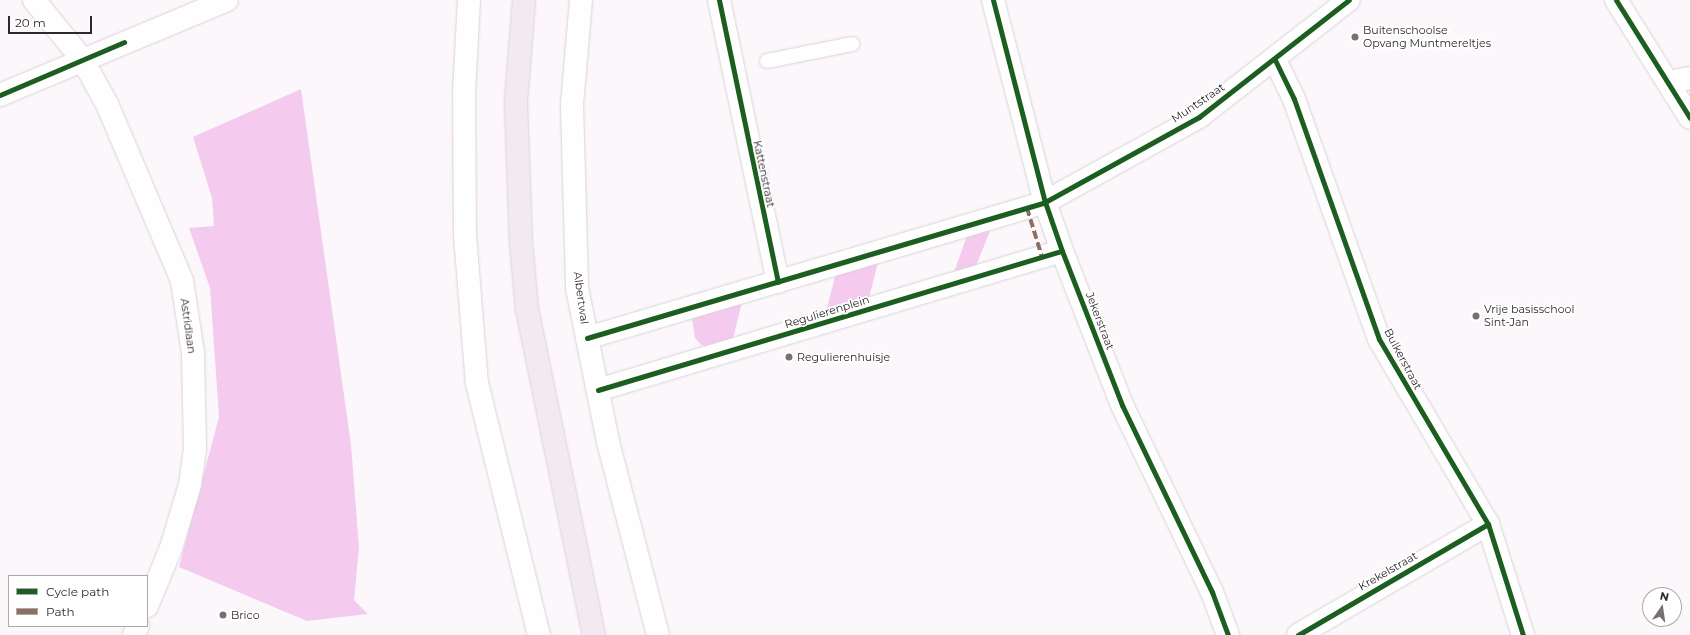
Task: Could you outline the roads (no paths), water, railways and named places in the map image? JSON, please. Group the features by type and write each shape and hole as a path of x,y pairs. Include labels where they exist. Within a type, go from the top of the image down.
{"main road":[{"path":"524,0 516,102 521,244 527,310 594,635"}],"street":[{"name":"Astridlaan","path":"34,0 82,59 107,104 182,281 193,353 196,416 190,485 171,548 148,604"},
{"path":"0,95 82,59 227,0"},
{"path":"469,0 464,92 465,235 477,382 539,635"},
{"name":"Albertwal","path":"581,0 572,105 577,288 623,506 658,635"},
{"name":"Kattenstraat","path":"719,0 738,66 778,282"},
{"name":"Jekerstraat","path":"993,0 1045,202 1062,251 1122,406 1212,592 1228,635"},
{"name":"Muntstraat","path":"1045,202 1199,117 1275,60 1349,0"},
{"path":"1616,0 1690,118"},
{"name":"Bulkerstraat","path":"1275,60 1294,98 1379,339 1488,524 1523,635"},
{"path":"1668,82 1690,78"},
{"path":"587,338 1045,202"},
{"name":"Regulierenplein","path":"598,390 1062,251"},
{"name":"Krekelstraat","path":"1298,635 1488,524"}],"lane":[{"path":"767,61 852,44"}],"place":[{"name":"Buitenschoolse Opvang Muntmereltjes","path":"1355,37"},
{"name":"Vrije basisschool Sint-Jan","path":"1476,316"},
{"name":"Regulierenhuisje","path":"789,357"},
{"name":"Brico","path":"223,615"}]}
